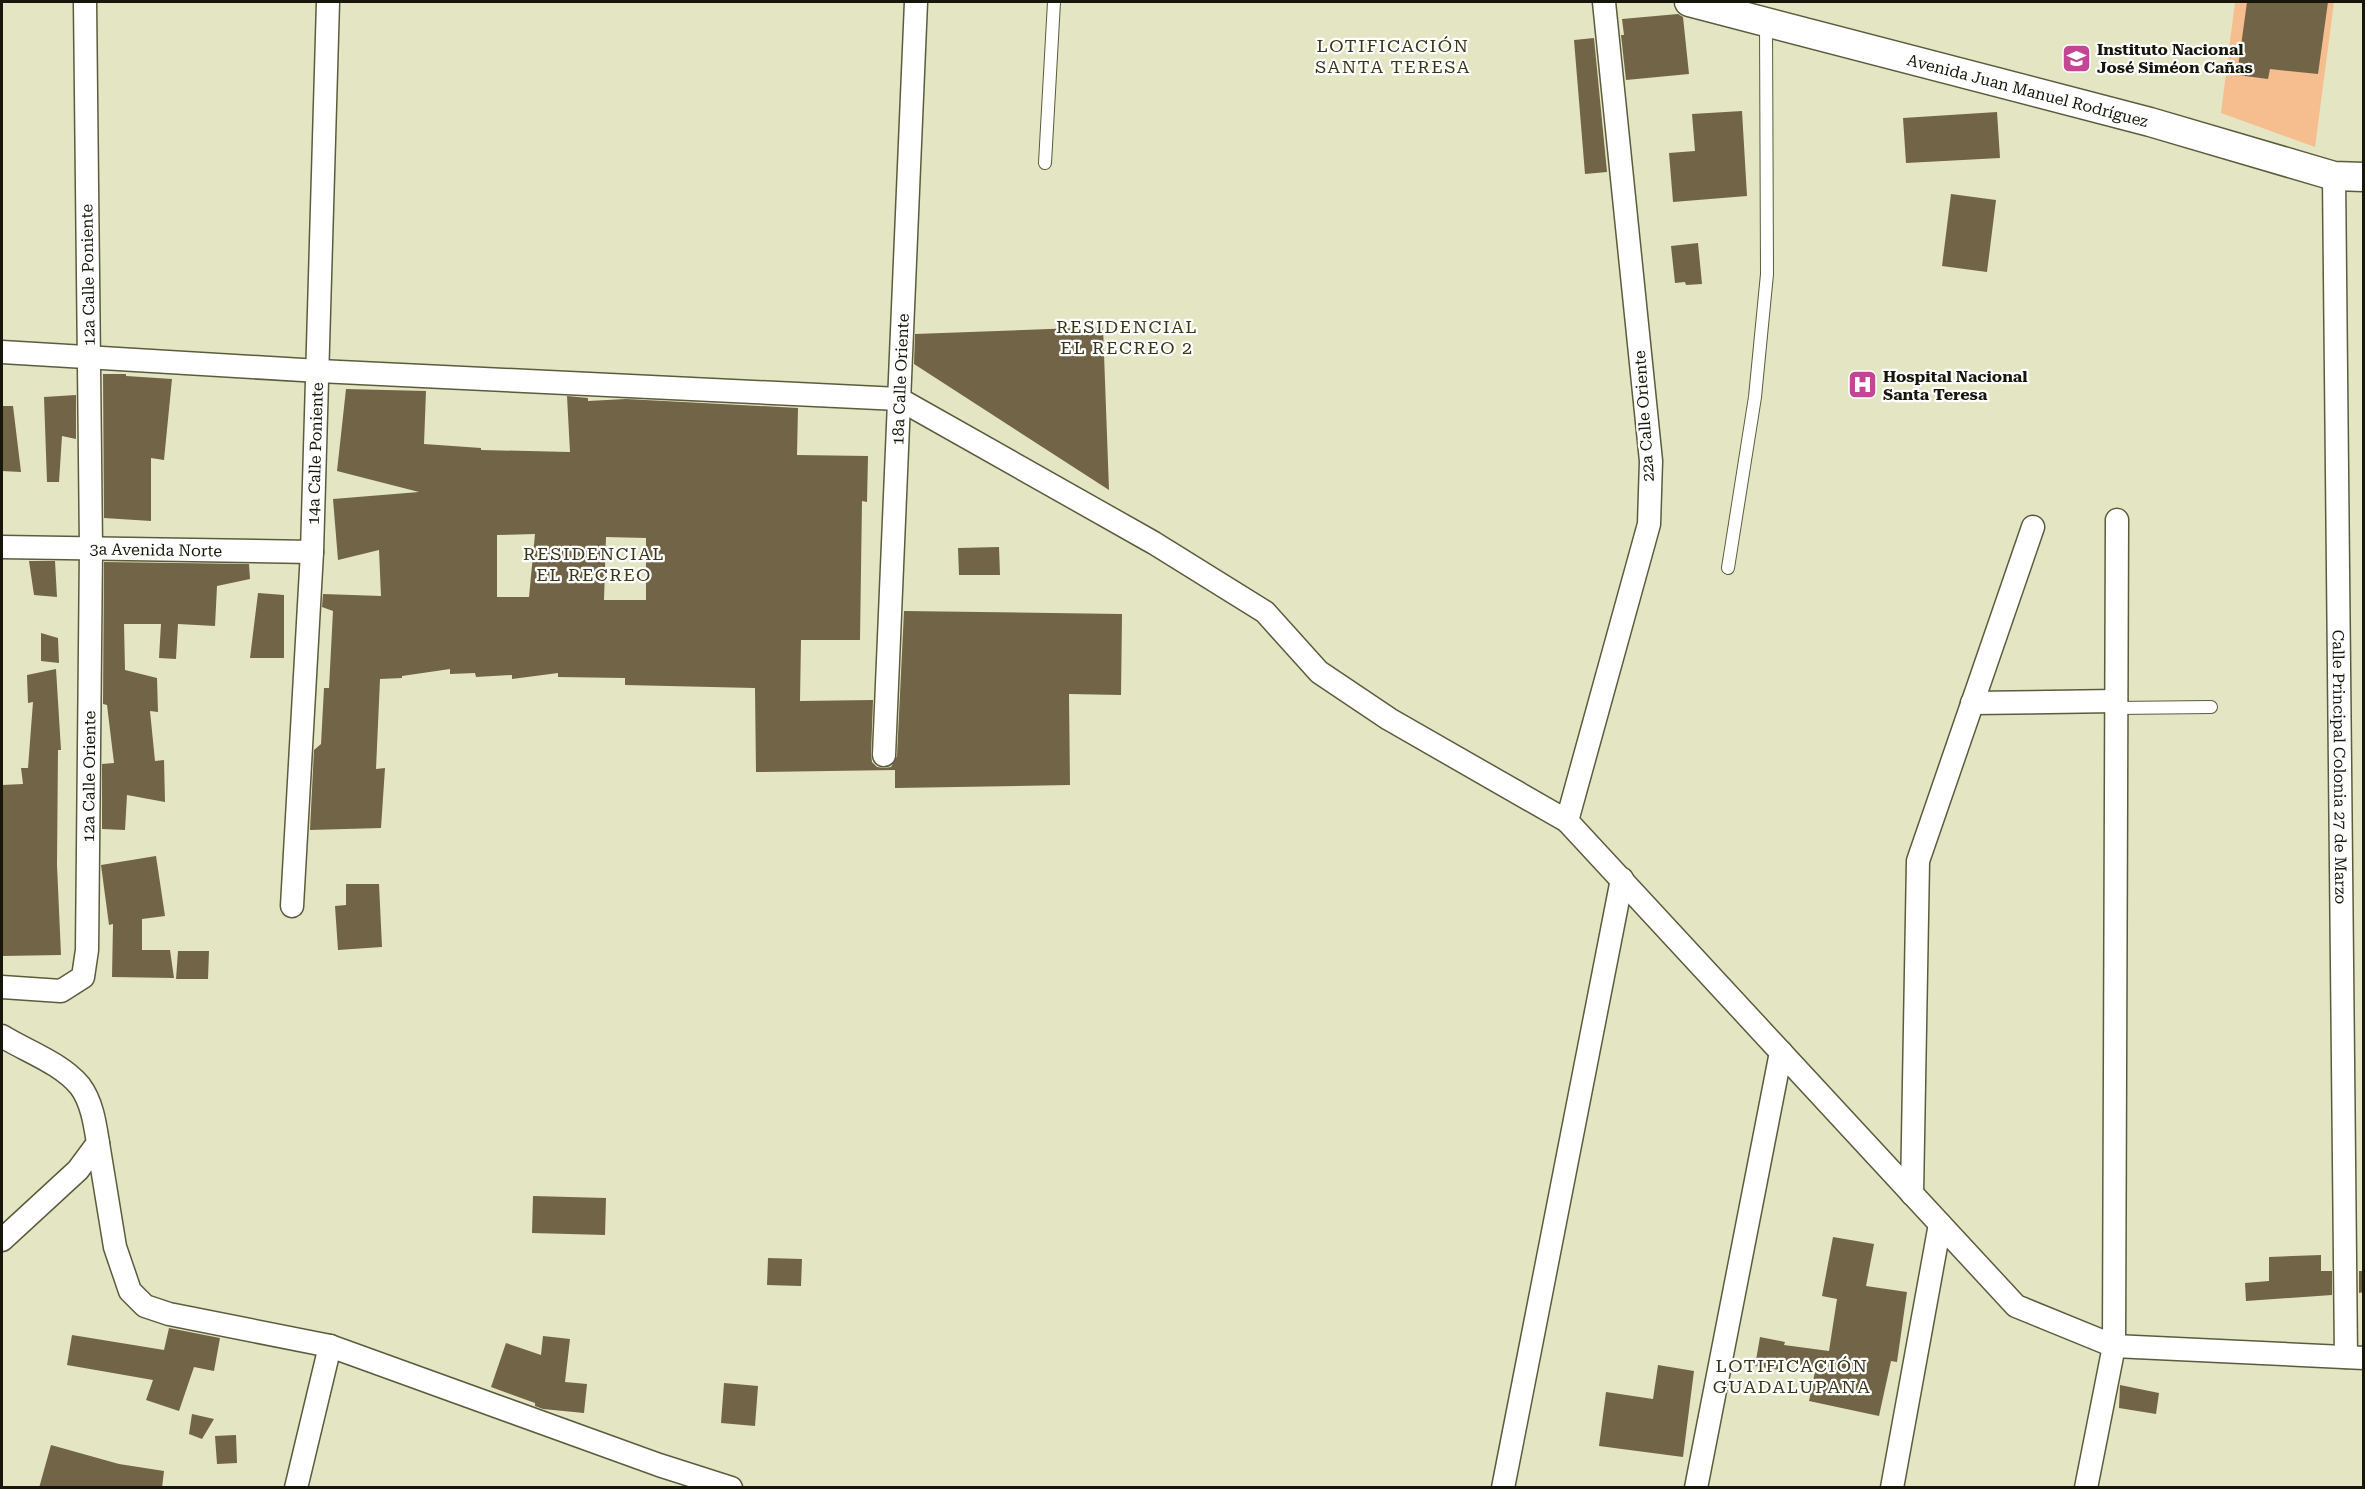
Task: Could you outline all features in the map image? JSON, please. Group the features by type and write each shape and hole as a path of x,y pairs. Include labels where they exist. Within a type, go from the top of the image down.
{"street":[{"name":"12a Calle Poniente","path":"85,2 91,548"},
{"name":"14a Calle Poniente","path":"292,906 312,552 328,2"},
{"name":"18a Calle Oriente","path":"884,755 915,2"},
{"name":"22a Calle Oriente","path":"1567,821 1649,524 1651,461 1604,2"},
{"name":"Avenida Juan Manuel Rodríguez","path":"1689,2 2150,122 2334,176 2364,177"},
{"name":"Calle Principal Colonia 27 de Marzo","path":"2334,176 2353,1018 2355,1358"},
{"path":"2,352 319,372 899,399 1154,543 1265,612 1319,672 1389,719 1567,821 2016,1306 2114,1346 2355,1358"},
{"path":"2086,1488 2114,1346 2117,520"},
{"path":"1912,1194 1918,861 2033,527"},
{"name":"3a Avenida Norte","path":"2,547 312,552"},
{"name":"12a Calle Oriente","path":"2,987 62,991 83,977 87,950 91,548"},
{"path":"1972,703 2116,704"},
{"path":"1503,1488 1622,879"},
{"path":"2,1036 58,1068 80,1086 90,1105 115,1246 130,1291 145,1306 169,1314 330,1346 659,1465 731,1488"},
{"path":"1696,1488 1782,1052"},
{"path":"2,1240 78,1170 98,1143"},
{"path":"1892,1488 1940,1224"},
{"path":"296,1488 330,1346"}],"lane":[{"path":"1045,163 1054,2"},
{"path":"1728,568 1755,397 1767,274 1766,22"},
{"path":"2116,704 2211,707"}],"shaded area":[{"path":"2235,2 2334,2 2315,147 2221,113"}],"building":[{"path":"2247,2 2328,2 2318,74 2270,69 2268,79 2237,75"},
{"path":"1678,14 1683,17 1689,74 1626,80 1621,35 1624,35 1622,19"},
{"path":"1594,38 1607,172 1585,174 1574,40"},
{"path":"1742,111 1747,196 1673,202 1669,153 1695,151 1692,114"},
{"path":"1997,112 2000,158 1906,163 1903,118"},
{"path":"1951,194 1996,200 1987,272 1942,266"},
{"path":"1698,243 1702,284 1675,283 1671,246"},
{"path":"1103,327 1109,490 914,364 915,334"},
{"path":"103,374 172,379 164,460 151,458 151,521 104,518"},
{"path":"346,389 426,391 424,444 481,448 481,450 570,452 567,396 588,398 588,401 626,399 798,408 797,455 868,456 867,502 862,501 860,640 801,640 800,701 873,700 872,762 877,767 891,767 897,756 904,611 1122,614 1121,695 1069,694 1070,785 895,788 895,770 756,772 755,688 625,685 625,678 558,677 558,673 512,679 512,675 476,677 475,673 450,674 450,669 402,676 402,678 380,679 376,769 385,768 381,828 310,830 314,750 321,744 324,688 329,688 333,611 322,607 323,594 381,596 379,550 338,560 333,499 419,492 337,471","holes":["535,534 529,597 497,597 497,535","606,537 646,538 646,600 604,600"]},
{"path":"76,395 76,439 62,436 59,482 47,482 44,397"},
{"path":"2,406 13,406 21,472 2,471"},
{"path":"999,547 1000,575 959,575 958,548"},
{"path":"29,561 55,561 57,597 34,595"},
{"path":"104,562 249,564 250,579 217,586 215,626 178,624 176,659 159,658 161,624 124,624 125,670 157,678 158,712 150,711 155,761 164,760 165,802 127,795 125,830 102,829 102,764 114,763 107,705 103,704"},
{"path":"258,593 284,595 284,658 250,658"},
{"path":"41,633 58,638 59,663 41,661"},
{"path":"56,669 61,750 58,750 57,865 61,955 2,956 2,785 23,784 21,768 28,768 33,702 28,703 27,675"},
{"path":"156,856 165,916 142,919 142,950 170,950 174,978 112,977 113,924 109,925 101,865"},
{"path":"346,884 379,884 382,947 338,950 335,906 346,905"},
{"path":"178,951 209,951 208,979 176,979"},
{"path":"533,1196 606,1198 605,1235 532,1233"},
{"path":"1833,1237 1874,1244 1866,1286 1907,1292 1897,1362 1891,1361 1879,1416 1809,1401 1816,1367 1781,1362 1780,1370 1755,1366 1760,1337 1785,1342 1784,1345 1829,1351 1837,1299 1822,1296"},
{"path":"2321,1255 2321,1271 2332,1271 2332,1295 2246,1301 2245,1283 2269,1281 2269,1257"},
{"path":"768,1258 802,1259 801,1286 767,1285"},
{"path":"2359,1271 2364,1271 2364,1292 2359,1293"},
{"path":"169,1328 220,1338 214,1371 194,1367 179,1411 146,1400 153,1380 67,1365 72,1335 164,1350"},
{"path":"543,1336 570,1339 565,1382 587,1384 584,1413 543,1409 535,1406 535,1403 491,1387 506,1343 541,1355"},
{"path":"1658,1365 1694,1371 1683,1457 1599,1446 1606,1392 1653,1399"},
{"path":"724,1383 758,1386 755,1426 721,1423"},
{"path":"2120,1385 2159,1393 2156,1414 2119,1408"},
{"path":"192,1414 214,1419 202,1439 189,1434"},
{"path":"236,1435 237,1463 217,1464 215,1436"},
{"path":"51,1445 119,1464 164,1471 162,1488 39,1488"}],"place":[{"name":"Instituto Nacional José Siméon Cañas","path":"2076,58"},
{"name":"Hospital Nacional Santa Teresa","path":"1862,385"}],"district":[{"name":"LOTIFICACIÓN SANTA TERESA","path":"1393,55"},
{"name":"RESIDENCIAL EL RECREO 2","path":"1127,336"},
{"name":"RESIDENCIAL EL RECREO","path":"594,563"},
{"name":"LOTIFICACIÓN GUADALUPANA","path":"1792,1375"}]}
